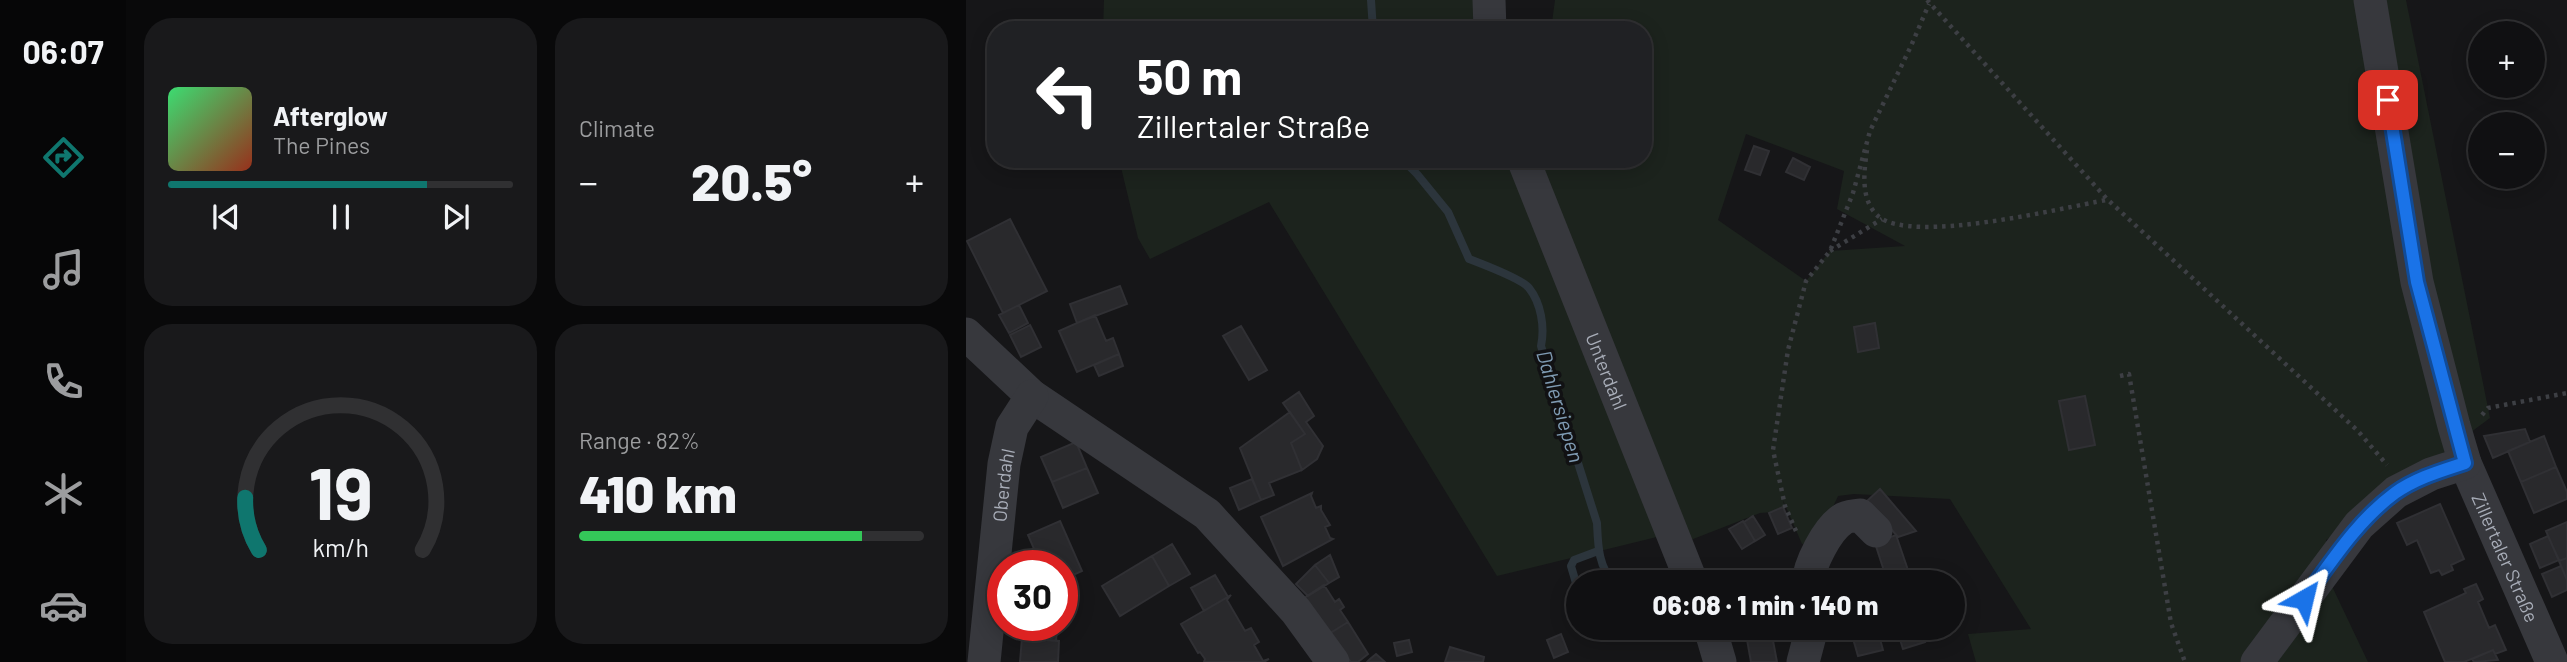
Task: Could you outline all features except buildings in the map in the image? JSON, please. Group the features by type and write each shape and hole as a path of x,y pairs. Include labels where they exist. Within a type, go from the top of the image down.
{"street":[{"path":"1489,0 1490,21"},
{"name":"Zillertaler Straße","path":"2370,0 2417,282 2465,463 2552,662"},
{"name":"Unterdahl","path":"1527,168 1687,570"},
{"path":"966,334 1032,396 1207,514 1296,611 1333,662"},
{"name":"Oberdahl","path":"984,662 1004,464 1012,427 1032,396"},
{"path":"2257,662 2359,525 2396,492 2431,474 2465,463"},
{"path":"1812,570 1833,529 1844,518 1860,515 1876,531"},
{"path":"1714,640 1720,662"},
{"path":"1803,662 1809,640"}],"path":[{"path":"1809,570 1785,506 1773,450 1787,350 1806,281 1830,251 1853,193 1870,131 1911,46 1929,1 2107,199 2358,431 2406,487"},
{"path":"1870,131 1864,174 1868,204 1882,219 1909,227 1979,222 2107,199"},
{"path":"1830,251 1882,219"},
{"path":"2120,376 2129,374 2171,623 2185,662"},
{"path":"2481,417 2488,408 2567,393"}],"shaded area":[{"path":"1104,0 1489,0 1490,21 1103,21"},
{"path":"1555,0 2406,0 2490,418 2326,540 2327,575 2287,586 2319,579 2330,582 2368,662 1976,662 1968,634 2031,629 1950,499 1854,494 1838,496 1817,542 1802,544 1783,500 1785,511 1760,513 1688,541 1665,535 1497,576 1269,202 1150,259 1138,238 1121,168 1652,168 1652,21 1552,21","holes":["1746,134 1844,171 1837,209 1905,246 1830,251 1806,281 1718,220"]}],"waterway":[{"name":"Dahlersiepen","path":"1371,0 1372,21"},
{"name":"Dahlersiepen","path":"1411,168 1448,212 1469,259 1525,284 1536,301 1542,323 1541,346 1597,523 1605,570"},
{"path":"1572,570 1574,560 1598,551"}],"route":[{"path":"2304,599 2359,525 2396,492 2431,474 2465,463 2417,282 2388,100"}]}
